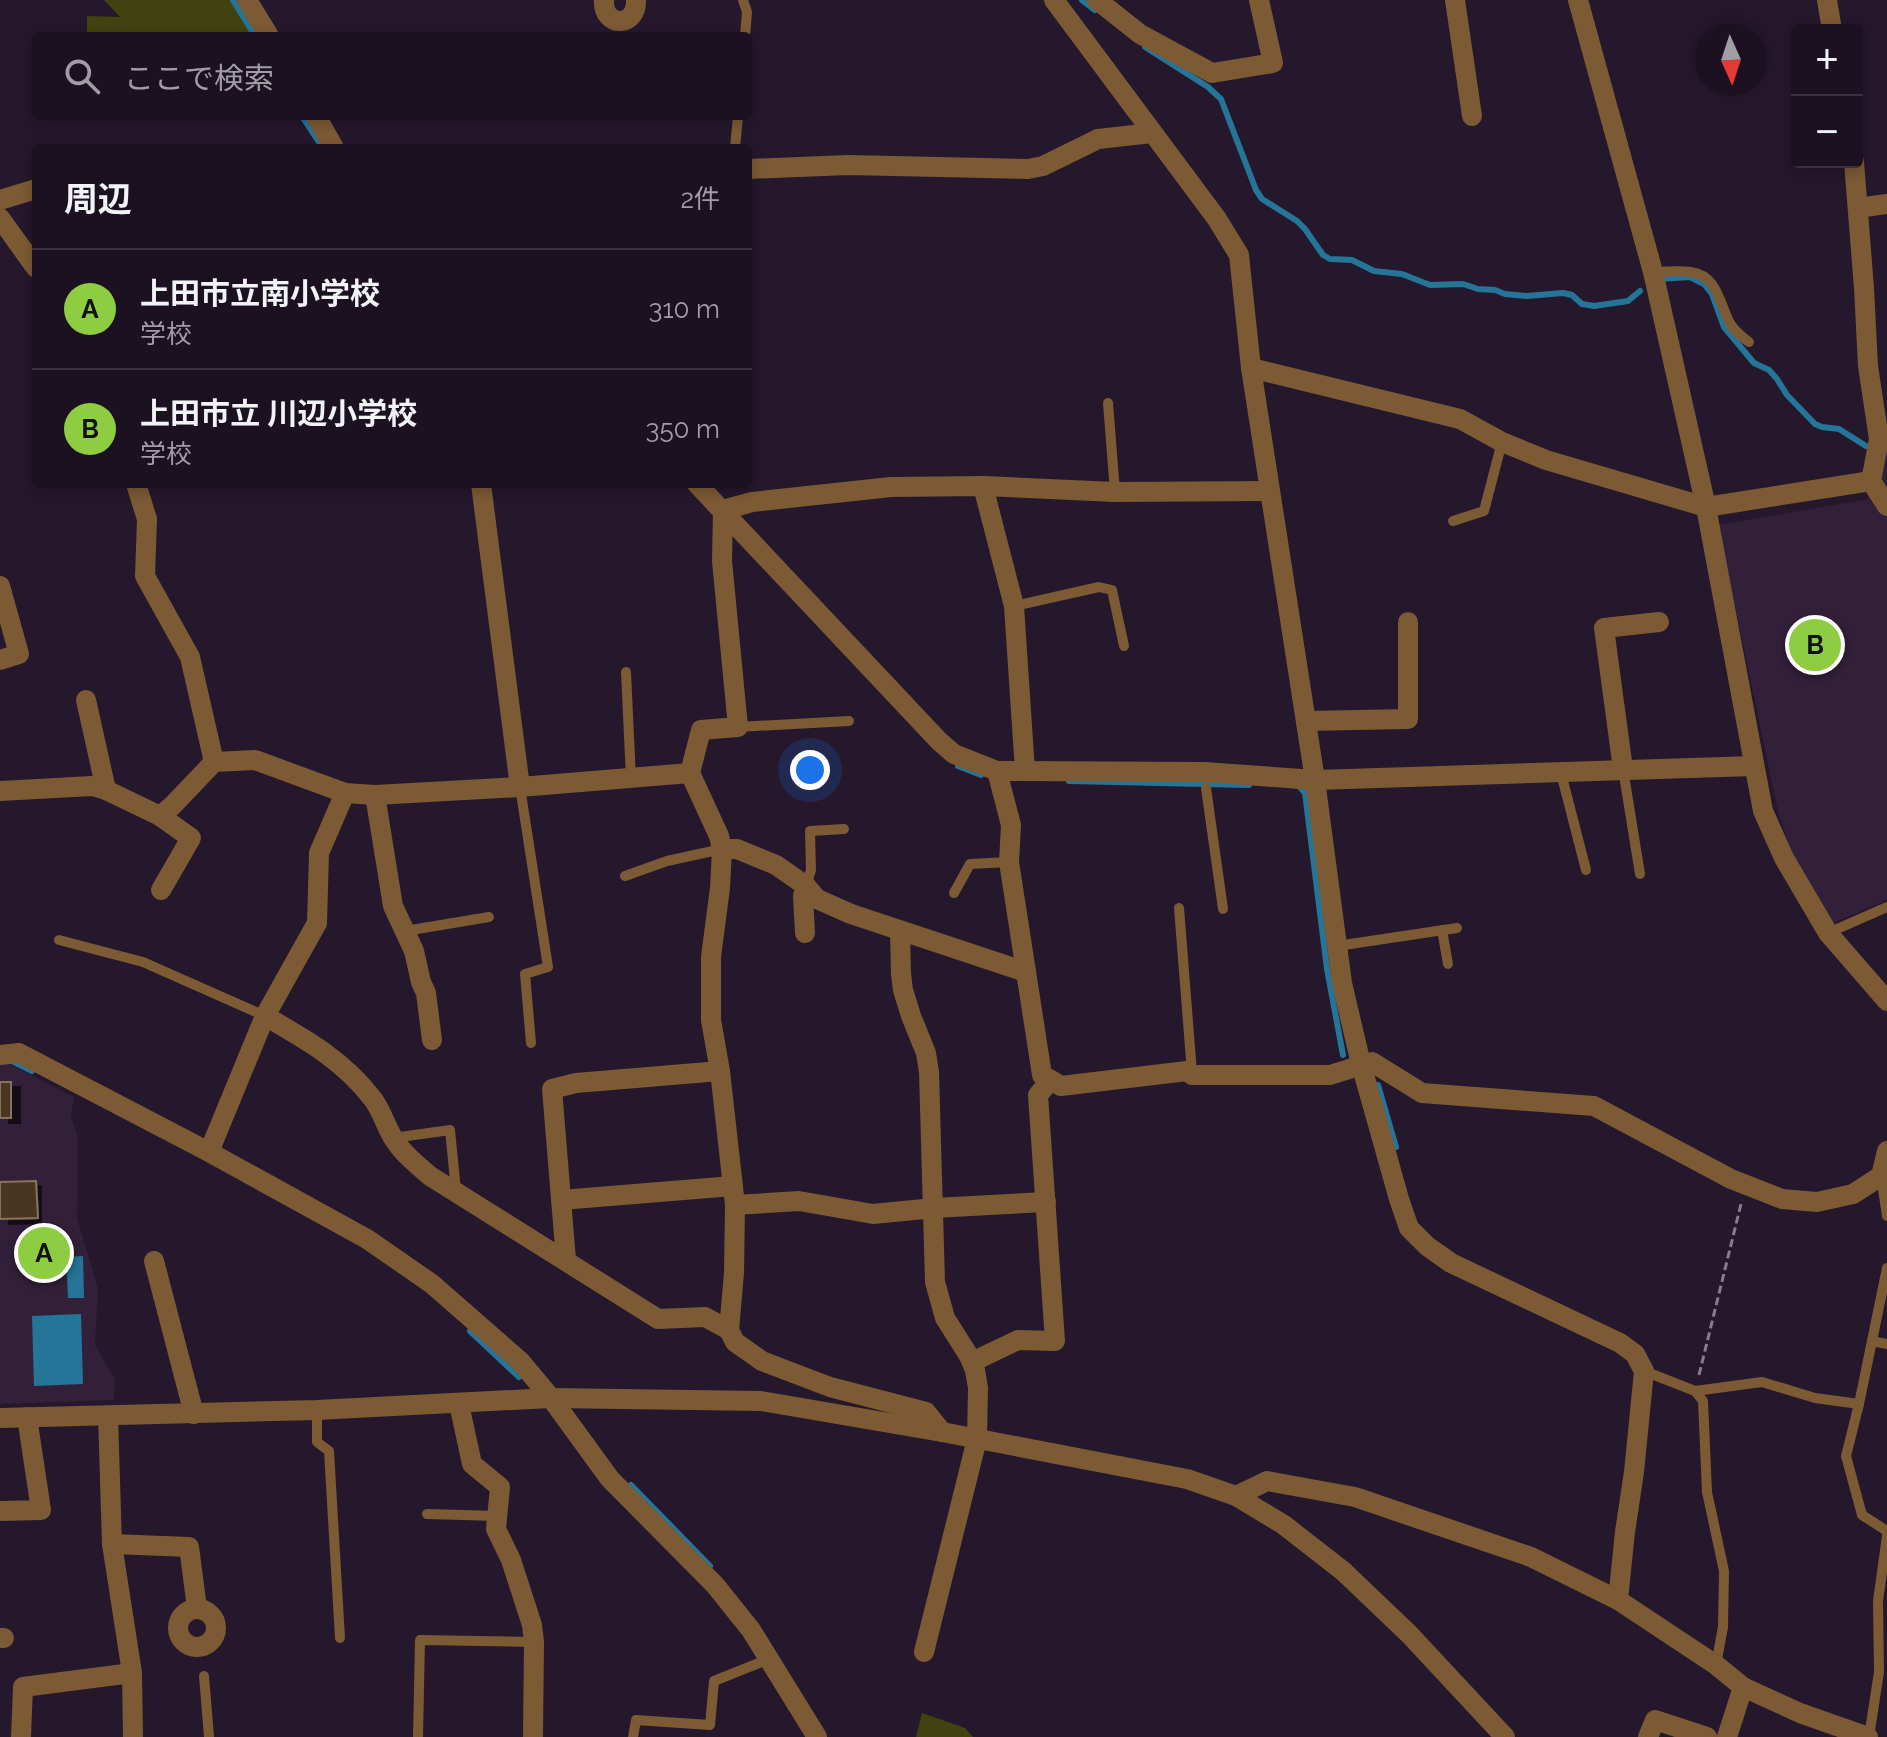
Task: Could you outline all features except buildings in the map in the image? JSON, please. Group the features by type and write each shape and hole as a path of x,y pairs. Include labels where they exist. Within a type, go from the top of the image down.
{"street":[{"path":"247,0 267,32"},
{"path":"604,0 608,16 623,21 633,16 636,0"},
{"path":"1054,0 1217,219 1239,255 1251,368 1315,780 1342,983 1361,1064 1409,1228 1451,1263 1620,1343 1635,1354 1644,1371 1618,1600"},
{"path":"1097,0 1140,34 1212,73 1273,63 1259,0"},
{"path":"1455,0 1472,116"},
{"path":"1578,0 1653,272 1706,507 1763,811 1784,858 1828,933 1887,1001"},
{"path":"1827,0 1831,24"},
{"path":"318,120 332,144"},
{"path":"752,169 848,165 1028,169 1043,166 1098,139 1152,133"},
{"path":"1855,168 1868,366 1879,439 1871,481 1887,506"},
{"path":"0,200 32,190"},
{"path":"1858,208 1887,204"},
{"path":"0,218 32,262"},
{"path":"1251,368 1460,419 1502,442 1546,460 1706,507 1871,481"},
{"path":"723,510 752,502 891,487 983,486 1115,492 1269,491"},
{"path":"983,486 1014,606 1025,771"},
{"path":"137,488 147,519 145,576 190,657 214,762"},
{"path":"482,488 520,787"},
{"path":"701,488 939,741 954,754 997,771 1205,780 1315,780 1754,766"},
{"path":"723,510 722,561 738,727 701,730 690,773 722,849 711,957 711,1020 734,1196 734,1273 729,1330 735,1342 762,1361 830,1387 926,1412 942,1432"},
{"path":"0,586 19,654 0,660"},
{"path":"1306,721 1408,719 1408,622"},
{"path":"1623,769 1604,628 1659,622"},
{"path":"86,700 106,790"},
{"path":"160,816 214,762 255,760 345,793 375,795 690,773"},
{"path":"997,771 1011,825 1009,862 1042,1075 1061,1086 1187,1071 1192,1075 1330,1075 1372,1062 1422,1093 1594,1106 1731,1179 1782,1199 1817,1202 1853,1194 1881,1176 1887,1151"},
{"path":"0,791 92,786 160,816 191,838 161,890"},
{"path":"209,1152 265,1016 317,923 319,853 345,793"},
{"path":"375,795 393,906 414,951 426,993 432,1040"},
{"path":"722,849 737,849 776,865 806,886 817,899 851,914 1026,972"},
{"path":"805,933 803,896 806,886"},
{"path":"900,931 903,990 926,1053 929,1072 935,1282 945,1318 972,1362 978,1388 977,1439 924,1652"},
{"path":"265,1016 318,1046 358,1082 374,1100 393,1138 411,1161 430,1176 658,1319 705,1317 729,1330"},
{"path":"0,1055 19,1053 209,1152 367,1239 432,1284 520,1361 610,1479 715,1585 751,1630 817,1737"},
{"path":"566,1260 552,1089 576,1083 720,1071"},
{"path":"972,1362 1018,1340 1055,1341 1038,1095 1051,1080"},
{"path":"561,1200 734,1196 799,1201 873,1214 1046,1202"},
{"path":"154,1261 194,1414"},
{"path":"0,1418 317,1410 551,1398 761,1401 1187,1479 1236,1496 1284,1525 1343,1571 1409,1634 1505,1737"},
{"path":"459,1404 472,1464 500,1487 496,1529 511,1560 532,1625 533,1737"},
{"path":"108,1416 112,1544 132,1673 133,1737"},
{"path":"0,1511 41,1510 27,1417"},
{"path":"1236,1496 1267,1481 1355,1497 1531,1557 1618,1600 1716,1665 1743,1687 1800,1713 1868,1737"},
{"path":"112,1544 189,1547 197,1608"},
{"path":"21,1737 23,1687 132,1673"},
{"path":"1727,1737 1743,1687"},
{"path":"1648,1737 1655,1720 1707,1737"}],"lane":[{"path":"743,0 747,12 745,32"},
{"path":"735,144 738,120"},
{"path":"1653,272 1689,271 1706,279 1718,292 1731,324 1749,342"},
{"path":"1108,403 1115,492"},
{"path":"1453,521 1484,511 1502,442"},
{"path":"1014,606 1099,587 1112,590 1124,646"},
{"path":"626,672 631,779"},
{"path":"738,727 849,721"},
{"path":"1623,769 1640,874"},
{"path":"1561,773 1586,870"},
{"path":"1205,780 1223,909"},
{"path":"520,787 548,967 525,974 531,1043"},
{"path":"806,886 811,870 810,831 844,829"},
{"path":"625,876 667,861 722,849"},
{"path":"954,893 970,864 1009,862"},
{"path":"1828,933 1887,907"},
{"path":"1179,908 1192,1075"},
{"path":"405,931 489,917"},
{"path":"1337,946 1457,928"},
{"path":"1442,930 1448,964"},
{"path":"59,940 143,962 265,1016"},
{"path":"393,1138 450,1130 456,1193"},
{"path":"1881,1176 1887,1216"},
{"path":"1868,1737 1879,1672 1878,1601 1887,1533 1862,1515 1846,1456 1887,1268"},
{"path":"1872,1341 1887,1344"},
{"path":"1644,1371 1695,1391 1762,1382 1815,1398 1859,1404"},
{"path":"1695,1391 1703,1401 1707,1492 1724,1571 1723,1627 1716,1665"},
{"path":"317,1410 317,1442 329,1451 340,1638"},
{"path":"427,1514 498,1516"},
{"path":"418,1737 420,1640 534,1642"},
{"path":"633,1737 636,1720 710,1725 714,1681 769,1659"},
{"path":"204,1676 209,1737"}],"path":[{"path":"1695,1391 1745,1185"}],"shaded area":[{"path":"104,0 230,0 250,32 87,32 87,16 120,17"},
{"path":"1887,446 1887,900 1833,923 1793,856 1778,811 1718,525 1868,499"},
{"path":"0,1061 74,1097 71,1116 78,1139 77,1218 98,1289 95,1345 115,1379 114,1400 0,1404"},
{"path":"922,1713 965,1728 973,1737 916,1737"}],"water":[{"path":"83,1256 84,1298 68,1298 66,1257"},
{"path":"81,1314 83,1384 34,1386 32,1316"}],"waterway":[{"path":"233,0 253,32"},
{"path":"1082,0 1095,10"},
{"path":"1145,47 1208,87 1221,99 1262,199 1297,221 1323,255 1330,259 1352,260 1374,271 1402,274 1430,285 1463,284 1527,296 1563,293 1572,295 1582,304 1594,306 1628,301 1640,291"},
{"path":"305,120 320,144"},
{"path":"1658,279 1690,277 1704,284 1712,294 1724,327 1754,363 1769,370 1787,395 1815,424 1839,429 1866,446"},
{"path":"958,766 981,775"},
{"path":"1069,781 1249,785"},
{"path":"1297,786 1305,793 1327,969 1343,1055"},
{"path":"10,1060 32,1071"},
{"path":"1378,1085 1396,1147"},
{"path":"470,1331 519,1377"},
{"path":"631,1485 710,1566"}],"place":[{"name":"上田市立 川辺小学校","path":"1815,645"},
{"name":"上田市立南小学校","path":"44,1253"}]}
